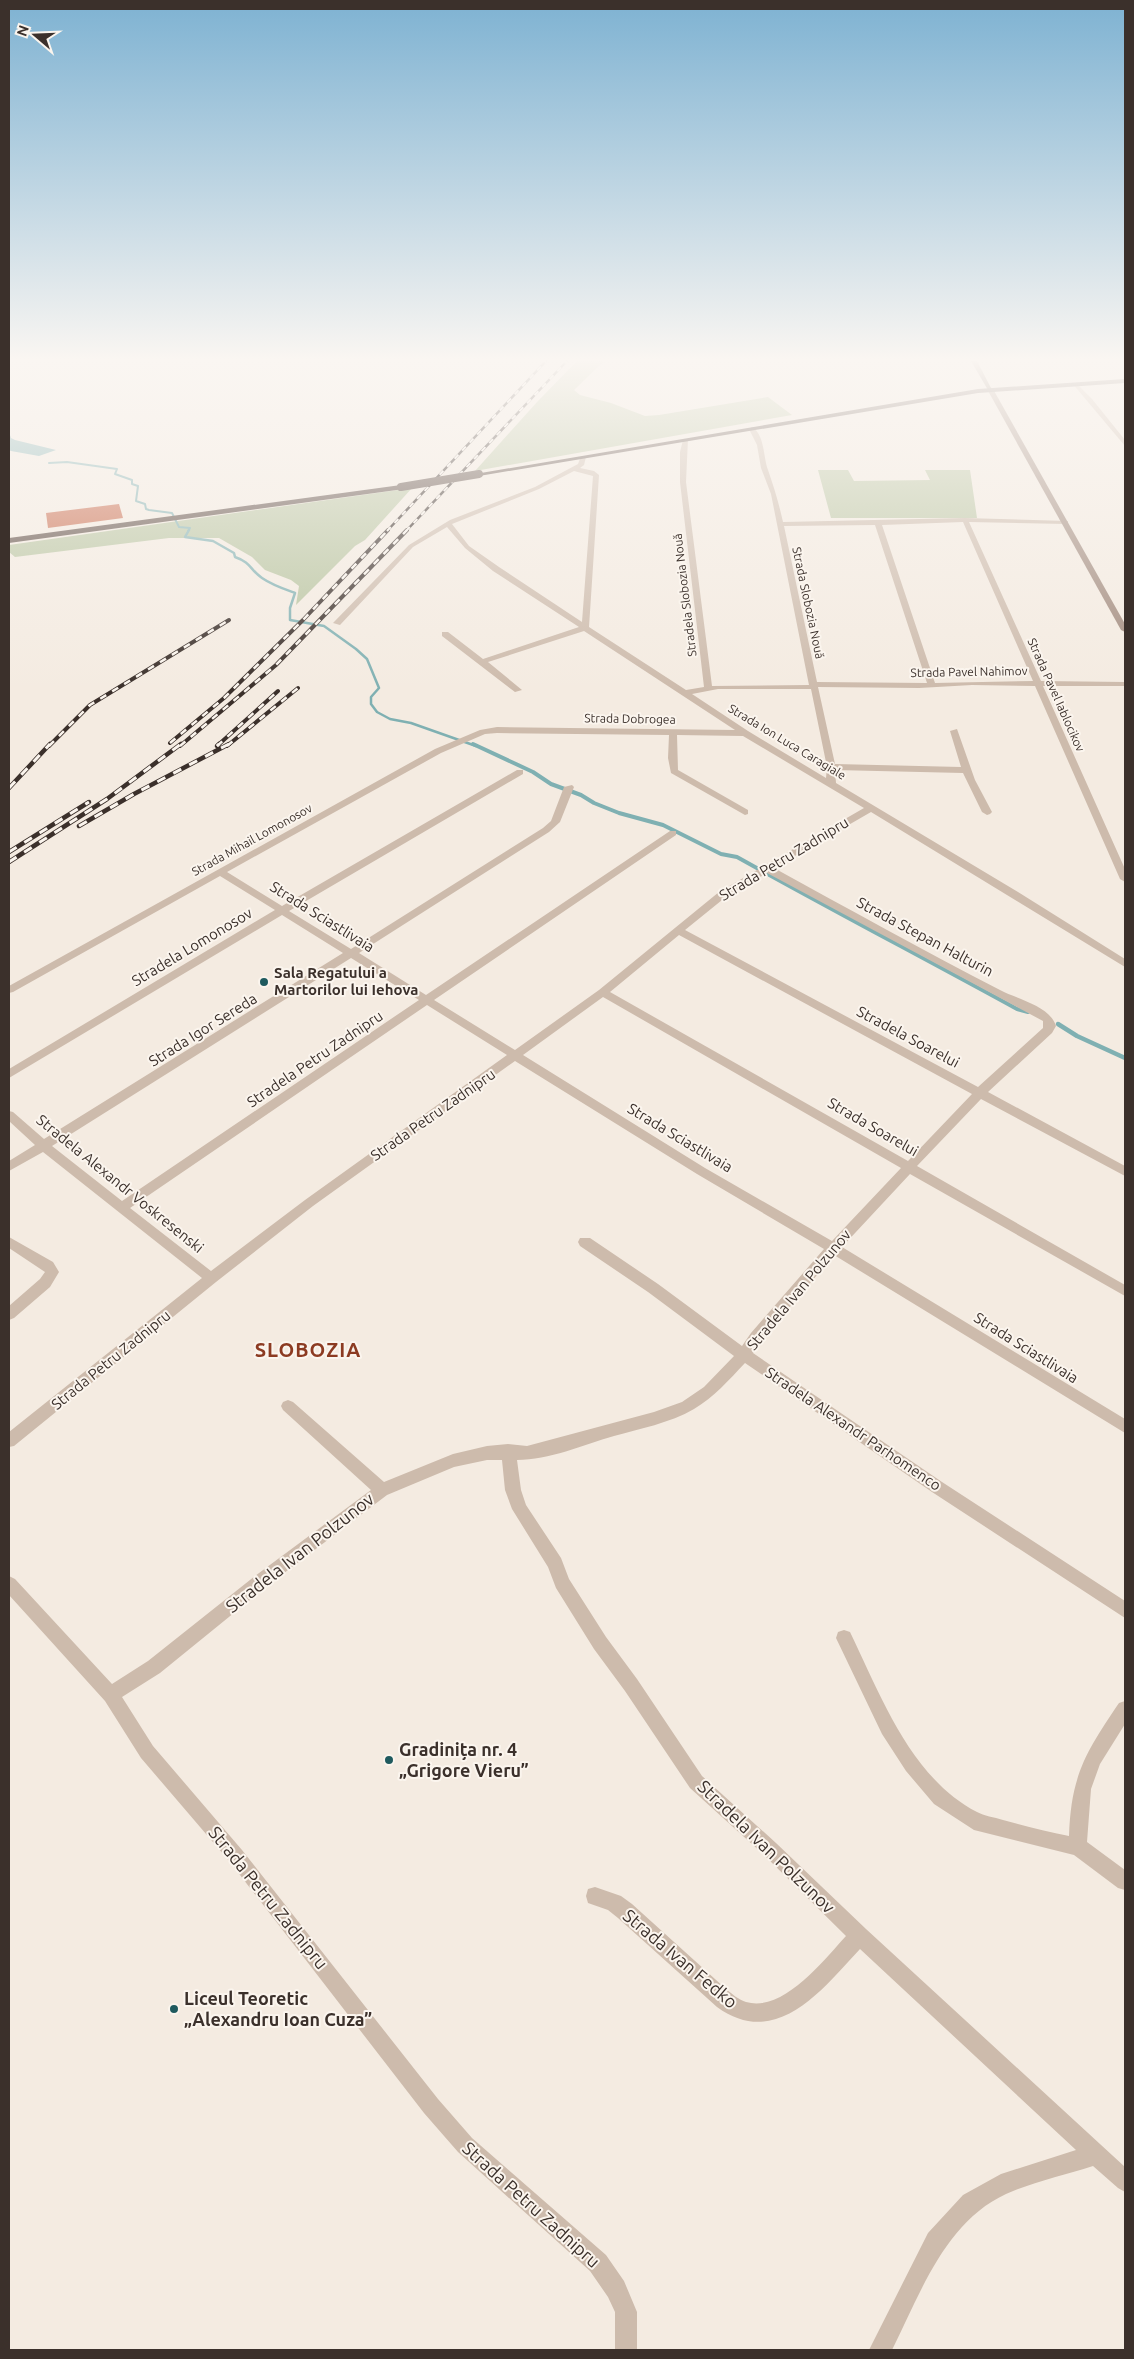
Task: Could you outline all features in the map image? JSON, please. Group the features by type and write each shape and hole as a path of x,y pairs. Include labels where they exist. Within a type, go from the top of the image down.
{"highway":[{"path":"9,541 402,487 497,471"}],"street":[{"path":"337,623 411,546 448,523 537,488 569,471"},
{"path":"481,662 585,628 596,475 586,471"},
{"name":"Stradela Slobozia Nouă","path":"683,471 708,688"},
{"name":"Strada Slobozia Nouă","path":"765,471 771,486 780,524 831,767 831,784"},
{"path":"1037,471 1125,630"},
{"path":"780,524 965,520 1066,522"},
{"name":"Strada Pavel Iablocikov","path":"965,520 1125,879"},
{"path":"878,522 932,685"},
{"name":"Strada Ion Luca Caragiale","path":"448,523 467,547 476,554 745,733 1125,964"},
{"path":"446,634 466,646 481,662 518,690"},
{"name":"Strada Pavel Nahimov","path":"685,693 708,688 1037,683 1125,684"},
{"name":"Strada Dobrogea","path":"514,730 745,733"},
{"name":"Strada Mihail Lomonosov","path":"9,990 438,751 483,732 514,730"},
{"path":"954,731 966,770 987,812"},
{"path":"673,732 672,758 674,771 745,812"},
{"path":"831,767 966,770"},
{"name":"Stradela Lomonosov","path":"9,1074 520,772"},
{"name":"Strada Igor Sereda","path":"9,1167 546,830 555,822 569,787"},
{"name":"Strada Petru Zadnipru","path":"9,1441 211,1278 309,1203 516,1057 603,992 723,894 871,808"},
{"name":"Stradela Petru Zadnipru","path":"122,1207 673,833"},
{"name":"Strada Stepan Halturin","path":"766,868 997,993 1043,1015 1048,1019 1050,1026 1038,1039"},
{"name":"Strada Sciastlivaia","path":"220,872 281,912 701,1171 833,1248 1125,1427"},
{"name":"Stradela Soarelui","path":"677,930 1125,1171"},
{"name":"Strada Soarelui","path":"603,992 1125,1291"},
{"name":"Stradela Ivan Polzunov","path":"111,1695 154,1667 261,1581 382,1490 453,1461 487,1453 527,1452 554,1447 655,1418 687,1406 709,1391 744,1355 756,1337 833,1248 980,1093 1038,1039"},
{"name":"Stradela Alexandr Voskresenski","path":"9,1114 81,1177 211,1278"},
{"path":"9,1242 48,1266 52,1272 45,1283 9,1314"},
{"name":"Stradela Alexandr Parhomenco","path":"585,1242 653,1288 744,1355 938,1487 1125,1610"},
{"path":"288,1406 382,1490"},
{"name":"Stradela Ivan Polzunov","path":"508,1451 513,1490 520,1509 555,1562 562,1583 600,1643 631,1685 696,1782 770,1849 859,1936 1125,2181"},
{"name":"Strada Petru Zadnipru","path":"9,1584 111,1695 157,1764 236,1856 431,2106 465,2145 598,2263 616,2289 626,2312 626,2350"},
{"path":"844,1638 888,1728 912,1765 940,1798 974,1821 1078,1847 1125,1881"},
{"path":"1078,1847 1078,1821 1083,1786 1101,1745 1125,1709"},
{"name":"Strada Ivan Fedko","path":"595,1896 614,1903 625,1911 701,1981 731,2006 744,2012 767,2012 778,2008 797,1996 822,1974 859,1936"},
{"path":"880,2350 936,2241 971,2204 1001,2184 1097,2154"}],"green space":[{"path":"818,471 849,471 854,481 930,480 926,471 970,471 977,518 831,518"},
{"path":"412,488 365,540 355,546 296,605 299,586 291,580 265,570 252,557 219,538 169,538 15,557 9,552 9,545"}],"building":[{"path":"119,504 123,518 48,528 46,513"}],"waterway":[{"path":"116,471 115,474 132,480 132,484 138,486 136,501 145,504 146,509 172,513 179,527 190,528 188,531"},
{"path":"189,530 185,537 213,541 234,553 235,557 248,564 258,575 278,587 295,593 290,608 290,620 324,626 367,659 379,688 371,697 371,704 377,712 390,719 411,723 476,746"},
{"path":"473,744 533,772 551,784 581,795 594,803 619,813 663,825 721,854 737,857 1017,1009 1028,1012"},
{"path":"1058,1024 1077,1036 1125,1058"}],"railway":[{"path":"387,531 443,471"},
{"path":"406,531 463,471"},
{"path":"170,743 224,698 303,620 388,530"},
{"path":"180,746 276,665 407,530"},
{"path":"49,746 90,705 229,620"},
{"path":"227,746 298,688"},
{"path":"219,744 217,746 278,691"},
{"path":"9,788 50,744"},
{"path":"9,862 107,799 181,744"},
{"path":"79,826 134,794 229,744"},
{"path":"9,852 89,802"}],"place":[{"name":"Sala Regatului a Martorilor lui Iehova","path":"264,982"},
{"name":"Gradinița nr. 4 „Grigore Vieru”","path":"389,1760"},
{"name":"Liceul Teoretic „Alexandru Ioan Cuza”","path":"174,2009"}],"district":[{"name":"SLOBOZIA","path":"308,1350"}]}
